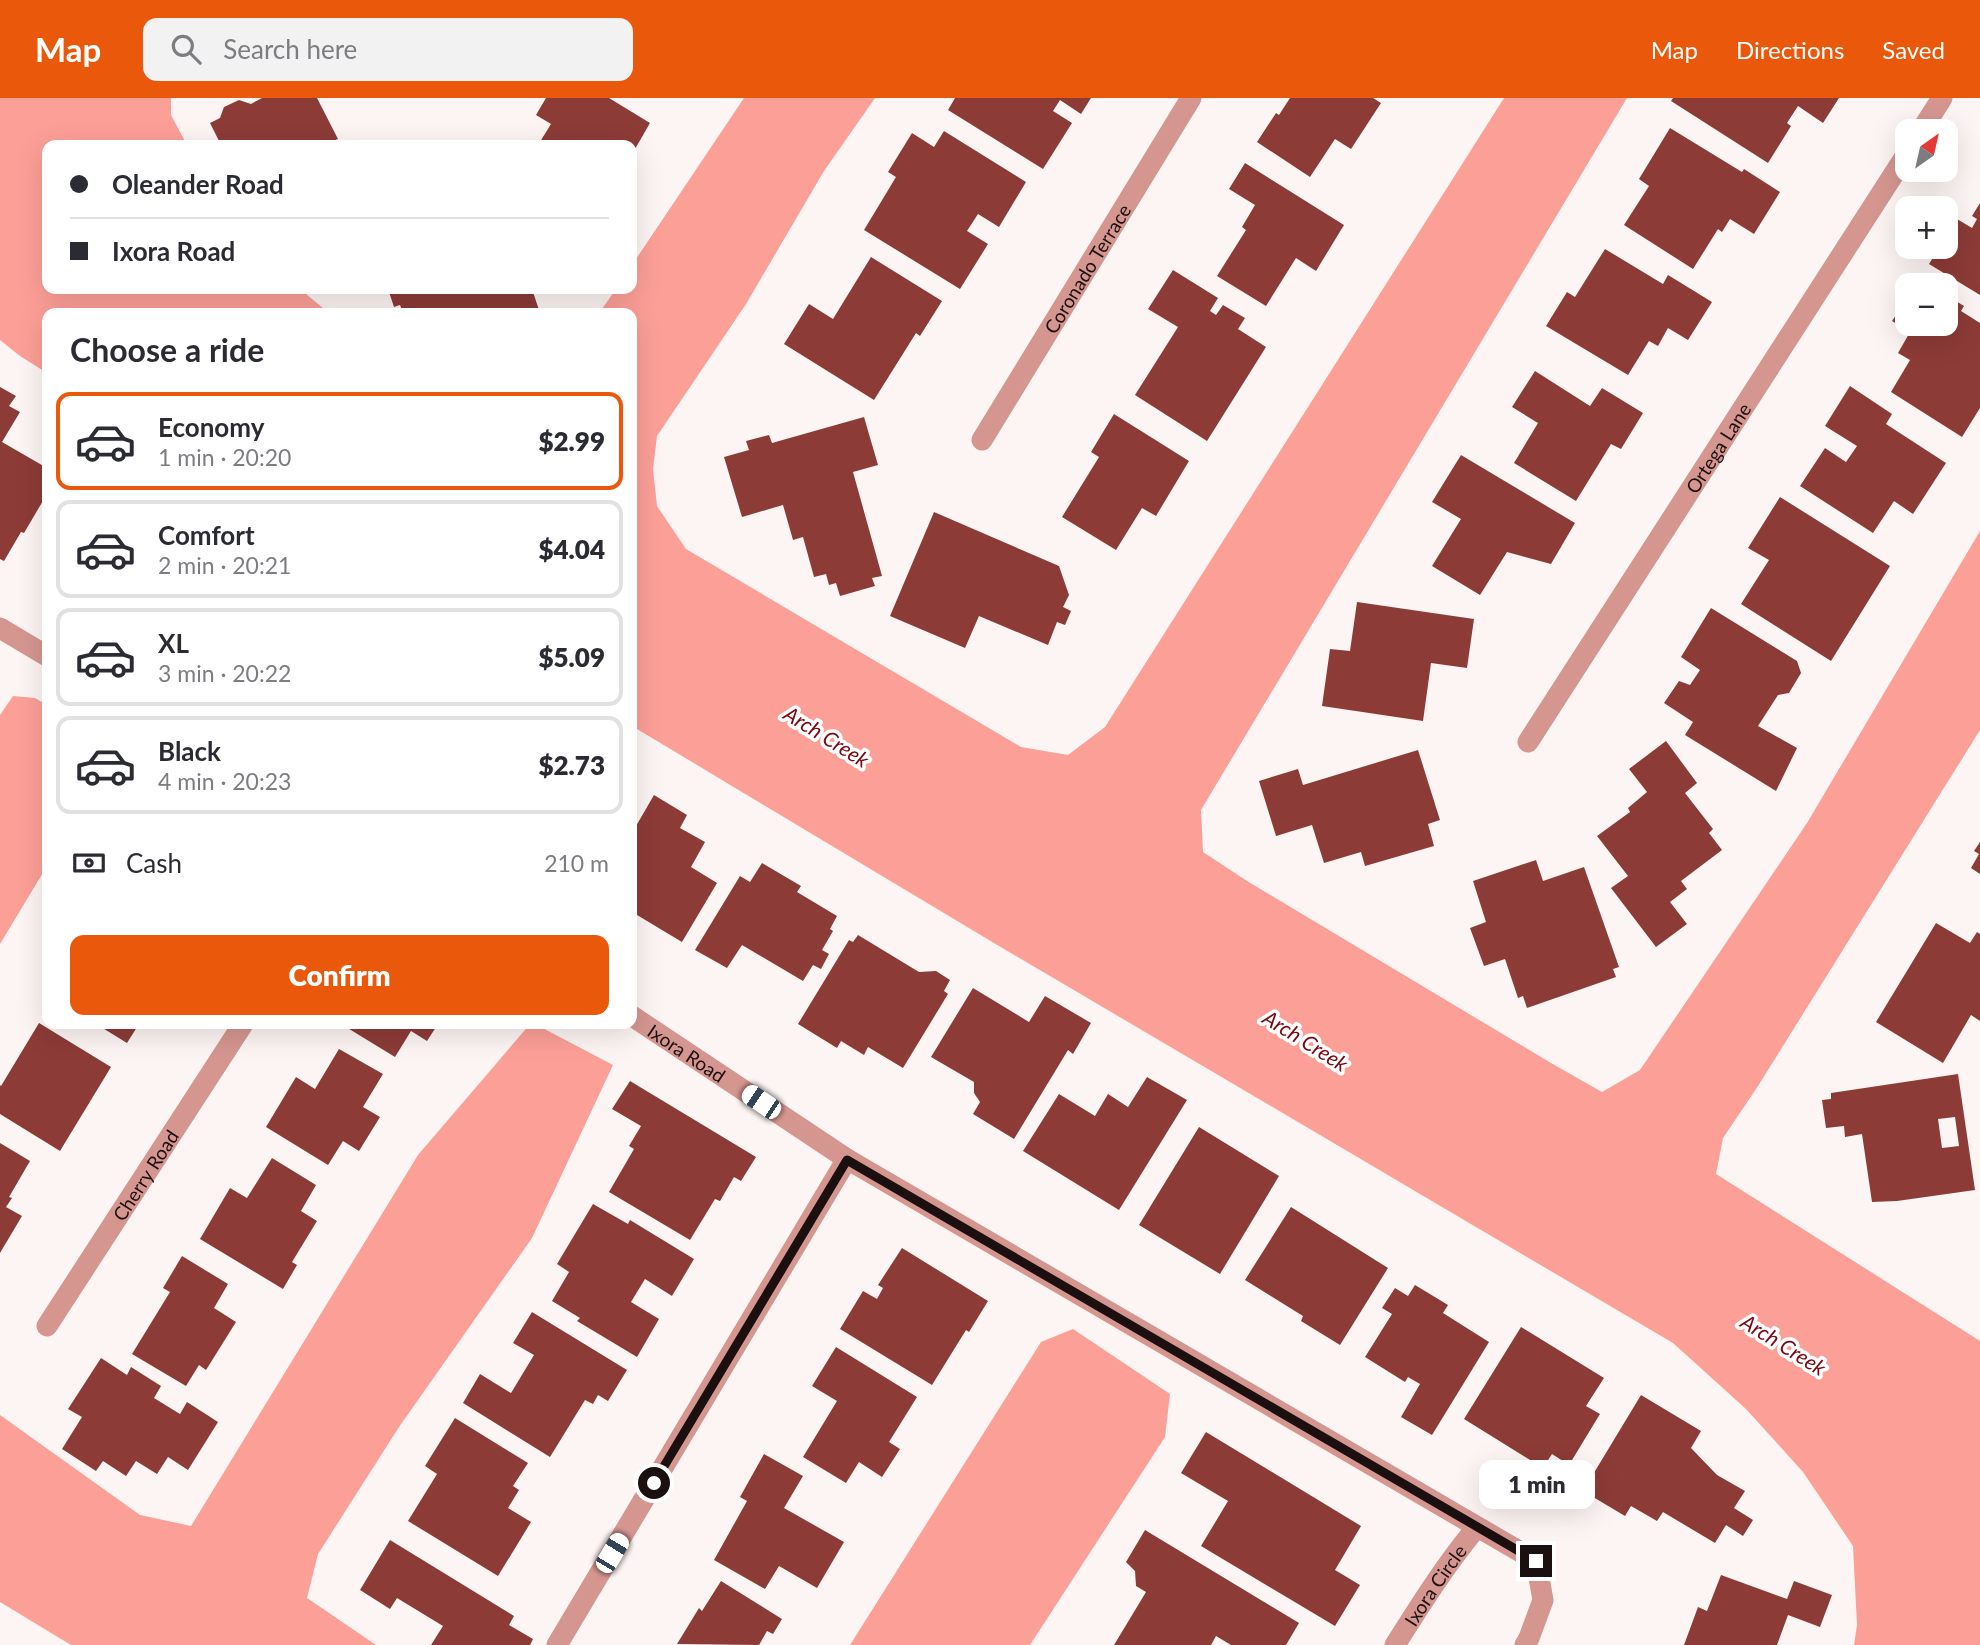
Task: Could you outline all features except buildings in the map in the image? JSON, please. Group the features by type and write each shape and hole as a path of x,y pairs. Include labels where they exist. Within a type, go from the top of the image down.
{"street":[{"name":"Coronado Terrace","path":"982,440 1192,98"},
{"path":"1929,119 1942,98"},
{"name":"Ortega Lane","path":"1528,742 1895,172"},
{"path":"0,628 42,653"},
{"name":"Ixora Road","path":"637,1019 847,1160 1536,1561 1543,1600 1525,1645"},
{"name":"Cherry Road","path":"47,1326 240,1029"},
{"path":"557,1645 847,1160"},
{"name":"Ixora Circle","path":"1395,1645 1457,1550 1477,1527"}],"water":[{"path":"0,98 171,98 171,115 184,140 42,140 42,294 306,294 323,308 42,308 42,370 0,340"},
{"name":"Arch Creek","path":"744,98 875,98 824,171 746,304 657,436 653,469 657,506 686,549 1021,747 1068,755 1105,727 1504,98 1627,98 1201,810 1203,852 1247,881 1602,1092 1640,1070 1807,823 1980,531 1980,730 1723,1138 1716,1174 1980,1341 1980,1645 1854,1645 1857,1625 1853,1546 1803,1472 1746,1409 1673,1343 637,729 637,308 603,308 612,294 637,294 637,258"},
{"path":"13,696 35,698 42,702 42,874 0,944 0,715"},
{"path":"526,1029 545,1029 613,1065 532,1238 399,1427 318,1554 307,1598 376,1645 71,1645 0,1602 0,1415 140,1515 191,1526 418,1155"},
{"path":"1073,1329 1170,1394 1165,1437 1030,1645 850,1645 1041,1342"}],"route":[{"path":"654,1483 847,1160 1536,1561"}]}
